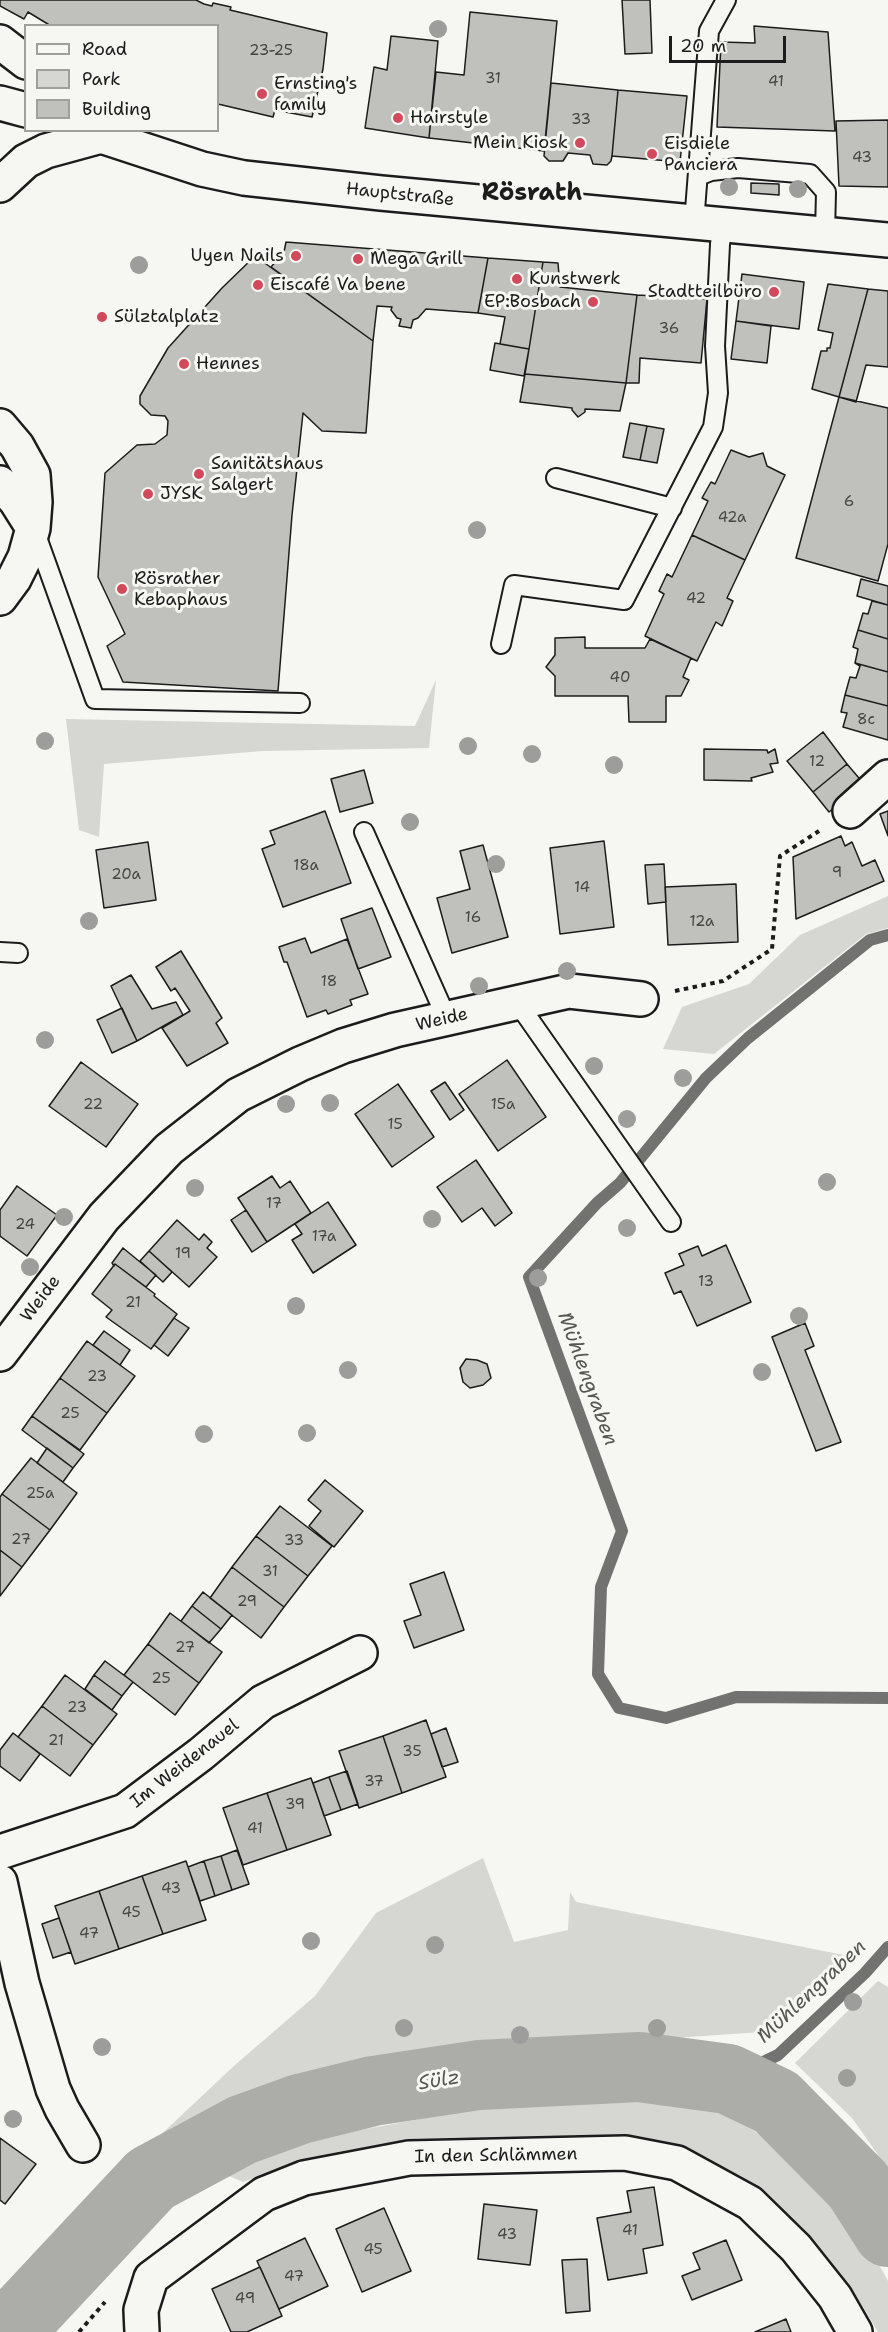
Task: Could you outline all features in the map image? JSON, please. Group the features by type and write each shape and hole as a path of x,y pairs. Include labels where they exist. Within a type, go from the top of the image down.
{"street":[{"path":"0,42 24,60"},
{"path":"0,102 24,109"},
{"path":"0,185 26,161 92,133"},
{"name":"Hauptstraße","path":"92,133 202,169 244,178 381,194 888,240"},
{"path":"0,426 17,446 33,475 35,502 33,528 25,557 14,579 0,598"},
{"path":"0,483 16,501 33,528"},
{"path":"850,811 888,777"},
{"name":"Weide","path":"0,1354 104,1217 169,1149 238,1095 300,1064 353,1043 396,1030 569,991 640,999"},
{"name":"Im Weidenauel","path":"0,1852 125,1811 201,1754 263,1702 360,1653"},
{"path":"2,1898 22,1983 53,2089 83,2145"},
{"name":"In den Schlämmen","path":"142,2332 141,2310 151,2278 264,2194 304,2178 409,2158 625,2153 677,2163 750,2203 796,2248 835,2297 855,2332"}],"lane":[{"path":"501,644 514,585 624,600 713,427 717,393 715,345 720,244 709,224 698,176 709,31 726,0"},
{"path":"698,176 711,171 738,168 810,174 826,192 825,233"},
{"path":"556,478 672,508"},
{"path":"33,528 95,699 300,703"},
{"path":"364,832 447,1019"},
{"path":"516,1002 672,1222"}],"path":[{"path":"640,999 723,981 772,949 780,856 850,811"}],"green space":[{"path":"436,680 429,748 263,751 104,764 99,837 79,830 66,719 415,726"},
{"path":"888,896 888,928 866,934 714,1054 663,1049 682,1007 749,984 800,935"},
{"path":"483,1858 514,1942 568,1930 570,1892 576,1902 849,1956 777,2031 466,2052 306,2078 179,2152 153,2142 235,2065 315,1996 376,1913"},
{"path":"878,1981 888,1987 888,2169 852,2118 795,2063"},
{"path":"606,2095 708,2099 801,2163 873,2254 888,2281 888,2332 878,2332 851,2287 752,2185 681,2147 404,2143 307,2159 243,2182 218,2171 306,2140 485,2107"}],"building":[{"path":"0,0 196,0 204,4 212,6 213,3 231,7 230,10 327,33 323,69 312,117 275,110 273,117 219,104 219,24 48,24 28,12 24,19 0,6"},
{"path":"622,0 650,0 652,53 625,54"},
{"path":"470,12 557,21 544,151 429,138 436,72 464,75"},
{"path":"754,26 828,32 835,131 717,127 721,42 755,43"},
{"path":"391,36 438,41 429,138 365,128 374,67 387,70"},
{"path":"551,83 618,90 612,156 607,165 593,164 590,155 568,153 563,161 549,161 544,156"},
{"path":"618,90 687,96 680,162 612,156"},
{"path":"888,120 888,187 839,186 836,121"},
{"path":"751,183 779,184 779,195 751,193"},
{"path":"286,242 488,258 478,313 426,309 413,320 411,328 399,326 401,319 397,318 391,310 392,307 377,306 373,341 271,267 284,252"},
{"path":"255,256 373,341 366,433 322,431 303,413 292,515 278,691 123,682 107,646 125,634 98,577 105,473 137,445 155,444 167,435 168,421 165,416 151,415 140,404 140,396 168,348 222,288"},
{"path":"488,258 543,262 529,349 500,344 505,317 478,313"},
{"path":"543,262 558,263 560,287 637,295 626,383 525,374"},
{"path":"742,274 804,282 799,329 736,321"},
{"path":"828,284 868,289 839,397 812,389 821,351 827,351 827,348 830,348 833,333 818,330"},
{"path":"868,289 888,291 888,367 866,365 856,402 839,397"},
{"path":"637,295 707,299 701,363 640,358 639,383 626,383"},
{"path":"736,321 771,326 767,363 731,359"},
{"path":"495,343 529,349 524,376 490,370"},
{"path":"525,374 626,383 620,411 585,409 585,412 578,417 572,408 520,402"},
{"path":"839,397 888,408 888,544 878,581 796,558"},
{"path":"630,423 647,426 640,460 623,457"},
{"path":"647,426 664,429 657,463 640,460"},
{"path":"731,450 749,457 763,453 767,466 785,475 745,560 692,535 708,501 702,498 711,482 715,484"},
{"path":"692,535 745,560 727,598 733,601 722,626 716,622 697,661 645,636 664,594 659,591 667,574 672,577"},
{"path":"861,579 888,586 888,605 857,596"},
{"path":"872,601 888,605 888,639 858,630 863,613 868,614"},
{"path":"858,630 888,639 888,672 855,663 858,649 853,647"},
{"path":"585,637 585,648 645,648 650,639 691,658 683,677 689,680 681,696 666,696 666,722 629,722 628,696 555,696 555,676 546,667 555,655 555,638"},
{"path":"855,663 888,672 888,706 845,695 850,677 856,678 860,666"},
{"path":"845,695 888,706 888,740 843,727 847,713 841,712"},
{"path":"823,732 847,764 813,792 787,761"},
{"path":"704,749 767,750 768,753 775,749 778,763 770,764 773,772 751,778 752,781 704,780"},
{"path":"847,764 864,784 829,812 813,792"},
{"path":"364,770 373,803 340,812 331,779"},
{"path":"325,811 351,883 283,907 262,849 275,844 270,831"},
{"path":"888,811 888,836 880,814"},
{"path":"841,836 845,846 852,842 862,866 875,860 884,881 796,919 793,857"},
{"path":"604,841 614,927 560,934 550,848"},
{"path":"148,842 156,900 104,908 96,850"},
{"path":"483,845 508,937 452,953 437,898 470,889 460,851"},
{"path":"664,864 666,902 648,904 645,865"},
{"path":"736,884 738,942 668,945 665,887"},
{"path":"372,908 391,957 358,969 341,919"},
{"path":"305,938 311,953 347,939 368,994 350,1000 352,1005 328,1014 326,1010 307,1017 287,962 284,962 279,947"},
{"path":"181,951 222,1018 216,1023 228,1043 187,1066 162,1028 190,1011 175,988 171,991 156,967"},
{"path":"131,975 152,1009 176,1002 183,1015 137,1041 111,986"},
{"path":"122,1008 137,1041 112,1053 97,1020"},
{"path":"507,1060 546,1117 498,1151 459,1094"},
{"path":"81,1062 138,1104 106,1147 49,1106"},
{"path":"445,1082 464,1110 450,1120 431,1091"},
{"path":"398,1084 434,1137 392,1167 355,1114"},
{"path":"476,1160 512,1213 495,1226 482,1208 462,1222 437,1187"},
{"path":"272,1176 280,1188 290,1181 311,1213 267,1242 238,1198"},
{"path":"17,1186 57,1215 27,1256 0,1236 0,1210"},
{"path":"328,1202 356,1245 313,1273 292,1240 302,1234 295,1224"},
{"path":"246,1210 267,1242 252,1252 231,1220"},
{"path":"177,1220 199,1240 204,1234 212,1242 207,1248 217,1257 189,1287 149,1251"},
{"path":"726,1245 751,1302 697,1326 681,1291 674,1294 665,1273 684,1265 679,1254 698,1246 702,1256"},
{"path":"123,1248 156,1275 146,1287 112,1263"},
{"path":"149,1251 172,1272 163,1282 140,1261"},
{"path":"115,1264 177,1314 151,1349 106,1317 112,1310 92,1294"},
{"path":"174,1318 189,1328 168,1356 154,1345"},
{"path":"805,1323 814,1346 805,1350 841,1442 816,1451 772,1337"},
{"path":"104,1331 130,1350 120,1365 93,1345"},
{"path":"87,1341 135,1376 107,1413 60,1378"},
{"path":"466,1359 487,1364 491,1378 483,1385 470,1388 463,1382 460,1368"},
{"path":"60,1378 107,1413 80,1450 32,1416"},
{"path":"32,1416 84,1454 73,1468 22,1430"},
{"path":"47,1448 73,1468 63,1482 37,1463"},
{"path":"31,1458 77,1493 50,1530 2,1494"},
{"path":"325,1480 363,1511 334,1547 309,1526 321,1511 308,1500"},
{"path":"2,1494 50,1530 22,1567 0,1550 0,1497"},
{"path":"280,1506 332,1546 308,1576 256,1536"},
{"path":"256,1536 308,1576 284,1607 232,1567"},
{"path":"0,1550 22,1567 0,1596"},
{"path":"232,1567 284,1607 261,1638 210,1598"},
{"path":"444,1572 464,1630 414,1648 404,1621 421,1615 410,1584"},
{"path":"203,1592 232,1615 221,1629 192,1606"},
{"path":"192,1606 221,1629 209,1643 181,1621"},
{"path":"170,1613 222,1652 199,1683 148,1644"},
{"path":"148,1644 199,1683 175,1715 124,1675"},
{"path":"105,1661 133,1682 122,1696 94,1675"},
{"path":"65,1675 117,1714 93,1745 42,1706"},
{"path":"94,1675 122,1696 112,1710 85,1689"},
{"path":"42,1706 93,1745 70,1776 18,1737"},
{"path":"426,1720 446,1777 402,1793 383,1736"},
{"path":"446,1728 458,1762 442,1767 431,1734"},
{"path":"13,1733 40,1754 20,1781 0,1766 0,1750"},
{"path":"383,1736 402,1793 359,1808 339,1751"},
{"path":"347,1771 358,1804 341,1810 329,1777"},
{"path":"329,1777 341,1810 324,1816 313,1783"},
{"path":"311,1778 331,1835 287,1850 267,1793"},
{"path":"267,1793 287,1850 243,1865 223,1808"},
{"path":"237,1850 249,1884 232,1890 221,1856"},
{"path":"221,1856 232,1890 215,1896 204,1861"},
{"path":"186,1861 206,1920 163,1934 142,1876"},
{"path":"204,1861 215,1896 200,1901 188,1867"},
{"path":"142,1876 163,1934 119,1949 99,1891"},
{"path":"99,1891 119,1949 75,1964 55,1906"},
{"path":"59,1918 71,1952 53,1958 42,1924"},
{"path":"0,2138 36,2164 5,2204 0,2200"},
{"path":"654,2187 663,2245 643,2249 647,2273 608,2280 597,2218 631,2212 627,2191"},
{"path":"484,2204 537,2210 530,2265 478,2259"},
{"path":"384,2208 411,2271 362,2292 336,2229"},
{"path":"305,2238 328,2286 279,2309 257,2261"},
{"path":"726,2240 742,2280 692,2300 682,2276 700,2269 693,2253"},
{"path":"587,2259 590,2311 566,2313 562,2260"},
{"path":"260,2267 282,2316 247,2332 231,2332 212,2289"},
{"path":"786,2319 791,2332 755,2332"}],"waterway":[{"name":"Mühlengraben","path":"888,935 870,940 748,1038 706,1078 620,1183 597,1203 529,1277 622,1531 601,1587 598,1674 619,1708 666,1718 736,1697 888,1698"},
{"name":"Mühlengraben","path":"728,2079 778,2055 865,1973 888,1947"},
{"name":"Sülz","path":"8,2332 151,2179 242,2130 300,2109 373,2091 479,2075 639,2067 728,2079 776,2102 858,2185 888,2232"}],"place":[{"name":"Ernsting's family","path":"262,94"},
{"name":"Hairstyle","path":"398,118"},
{"name":"Mein Kiosk","path":"580,143"},
{"name":"Eisdiele Panciera","path":"652,154"},
{"name":"Uyen Nails","path":"296,256"},
{"name":"Mega Grill","path":"358,259"},
{"name":"Kunstwerk","path":"517,279"},
{"name":"Eiscafé Va bene","path":"258,285"},
{"name":"Stadtteilbüro","path":"774,292"},
{"name":"EP:Bosbach","path":"593,302"},
{"name":"Sülztalplatz","path":"102,317"},
{"name":"Hennes","path":"184,364"},
{"name":"Sanitätshaus Salgert","path":"199,474"},
{"name":"JYSK","path":"148,494"},
{"name":"Rösrather Kebaphaus","path":"122,589"}],"district":[{"name":"Rösrath","path":"532,194"}]}
